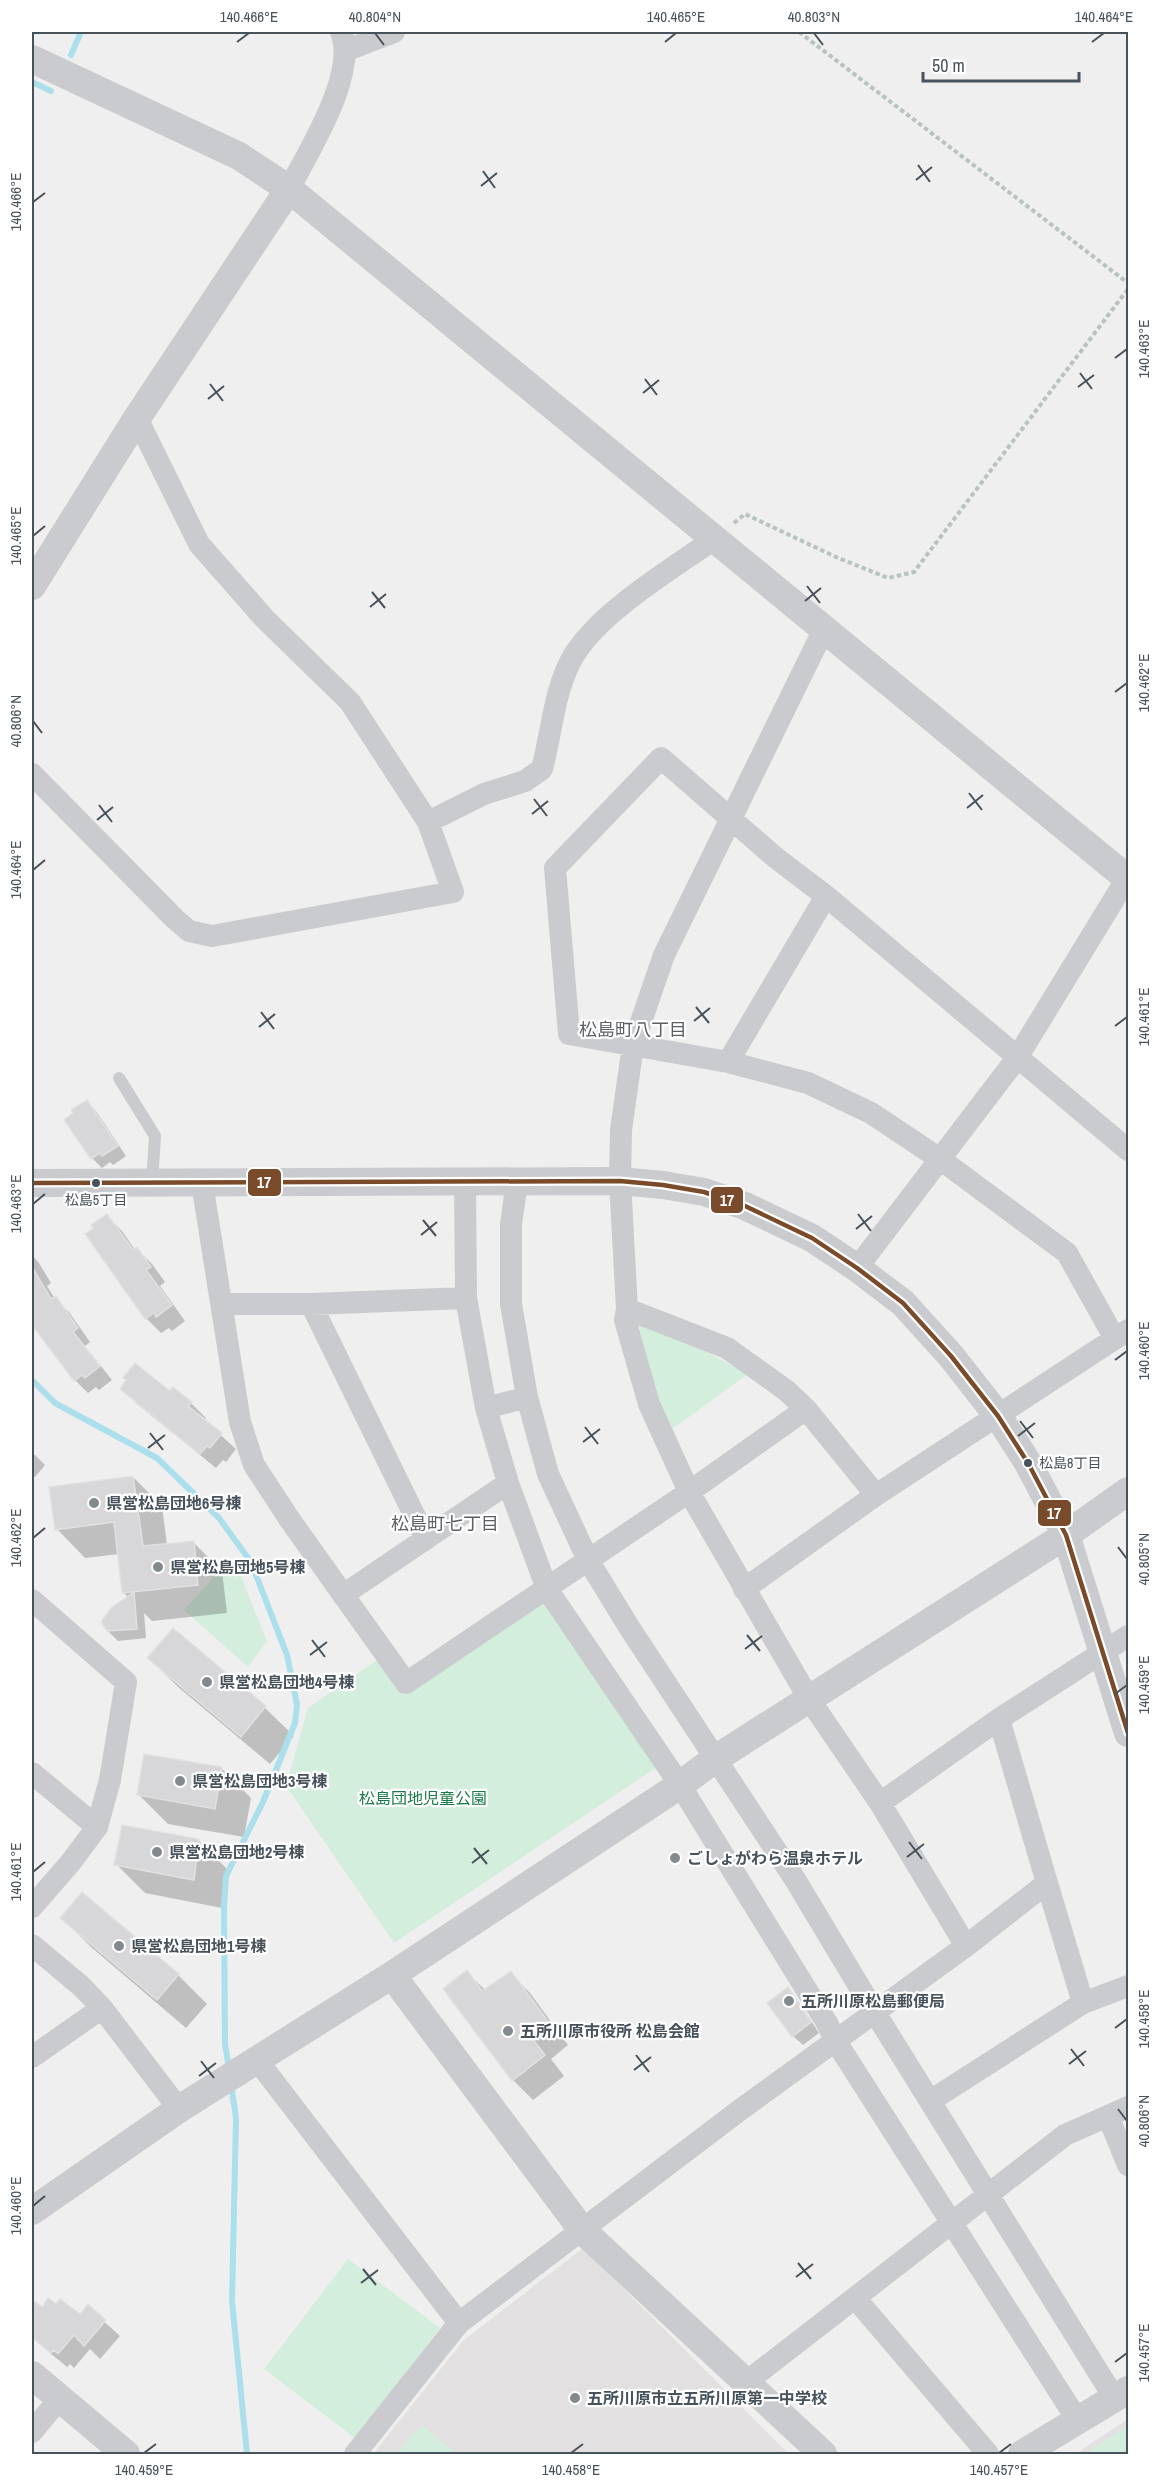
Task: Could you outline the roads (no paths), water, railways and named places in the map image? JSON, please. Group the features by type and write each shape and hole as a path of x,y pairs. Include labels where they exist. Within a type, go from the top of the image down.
{"street":[{"path":"32,585 137,418 289,189 343,76 343,41 394,32"},
{"path":"32,59 239,156 289,189 1128,878 1017,1058 856,1268"},
{"path":"32,774 189,931 212,936 453,892 428,822 350,702 265,619 199,544 137,418"},
{"path":"428,822 484,794 525,781 542,769 560,688 574,655 592,632 628,601 714,539"},
{"path":"824,629 664,955 633,1044 621,1130 620,1181 627,1309 625,1320 649,1404 689,1492 809,1699 880,1803 966,1946"},
{"path":"744,1589 876,1495 1122,1335 1068,1254 940,1159 872,1113 808,1083 728,1062 569,1034 555,868 661,758 776,858 826,896 1128,1150"},
{"path":"728,1062 826,896"},
{"path":"517,1181 511,1224 511,1304 527,1397 548,1474 588,1560 629,1627 796,1881 874,2011 990,2195 1122,2394 1022,2454"},
{"path":"32,1183 620,1181 704,1192 745,1206 812,1238 903,1304 951,1356 998,1416 1028,1463 1066,1534 1128,1732"},
{"path":"465,1182 466,1298 486,1408 508,1483 547,1589 680,1785 827,2023 835,2040 954,2223 1078,2421"},
{"path":"202,1183 240,1422 254,1465 290,1520 406,1683 689,1492 806,1408"},
{"path":"222,1304 311,1304 466,1298"},
{"path":"311,1304 426,1539"},
{"path":"627,1309 727,1348 787,1390 806,1408 876,1495"},
{"path":"486,1408 527,1397"},
{"path":"343,1595 508,1483"},
{"path":"32,2211 179,2109 393,1975 680,1785 715,1759 1066,1534 1128,1491"},
{"path":"32,1600 126,1682 110,1780 97,1827 71,1862 32,1907"},
{"path":"880,1803 999,1719 1128,1636"},
{"path":"999,1719 1083,2003"},
{"path":"32,1773 97,1827"},
{"path":"355,2454 459,2323 874,2011 966,1946 1047,1883"},
{"path":"32,1945 81,1986 102,2008 179,2109"},
{"path":"393,1975 582,2230 823,2454"},
{"path":"930,2101 1083,2003 1128,1986"},
{"path":"32,2056 102,2008"},
{"path":"251,2063 459,2323"},
{"path":"745,2383 1065,2135 1118,2112 1128,2165"},
{"path":"856,2299 988,2454"},
{"path":"32,2375 126,2454"},
{"path":"32,2432 60,2398"}],"lane":[{"path":"119,1078 155,1136 152,1183"}],"waterway":[{"path":"71,55 81,32"},
{"path":"32,82 51,91"},
{"path":"32,1380 55,1403 157,1458 219,1518 251,1562 287,1655 297,1704 295,1723 263,1802 226,1876 224,1907 225,2044 229,2068"},
{"path":"231,2084 236,2118 232,2301 247,2454"}],"place":[{"name":"松島5丁目","path":"96,1183"},
{"name":"松島8丁目","path":"1028,1463"},
{"name":"県営松島団地6号棟","path":"94,1503"},
{"name":"県営松島団地5号棟","path":"158,1567"},
{"name":"県営松島団地4号棟","path":"207,1682"},
{"name":"県営松島団地3号棟","path":"180,1781"},
{"name":"県営松島団地2号棟","path":"157,1852"},
{"name":"ごしょがわら温泉ホテル","path":"675,1858"},
{"name":"県営松島団地1号棟","path":"119,1946"},
{"name":"五所川原松島郵便局","path":"789,2001"},
{"name":"五所川原市役所 松島会館","path":"508,2031"},
{"name":"五所川原市立五所川原第一中学校","path":"575,2398"}],"district":[{"name":"松島町八丁目","path":"633,1029"},
{"name":"松島町七丁目","path":"445,1523"}],"park label":[{"name":"松島団地児童公園","path":"423,1798"}]}
